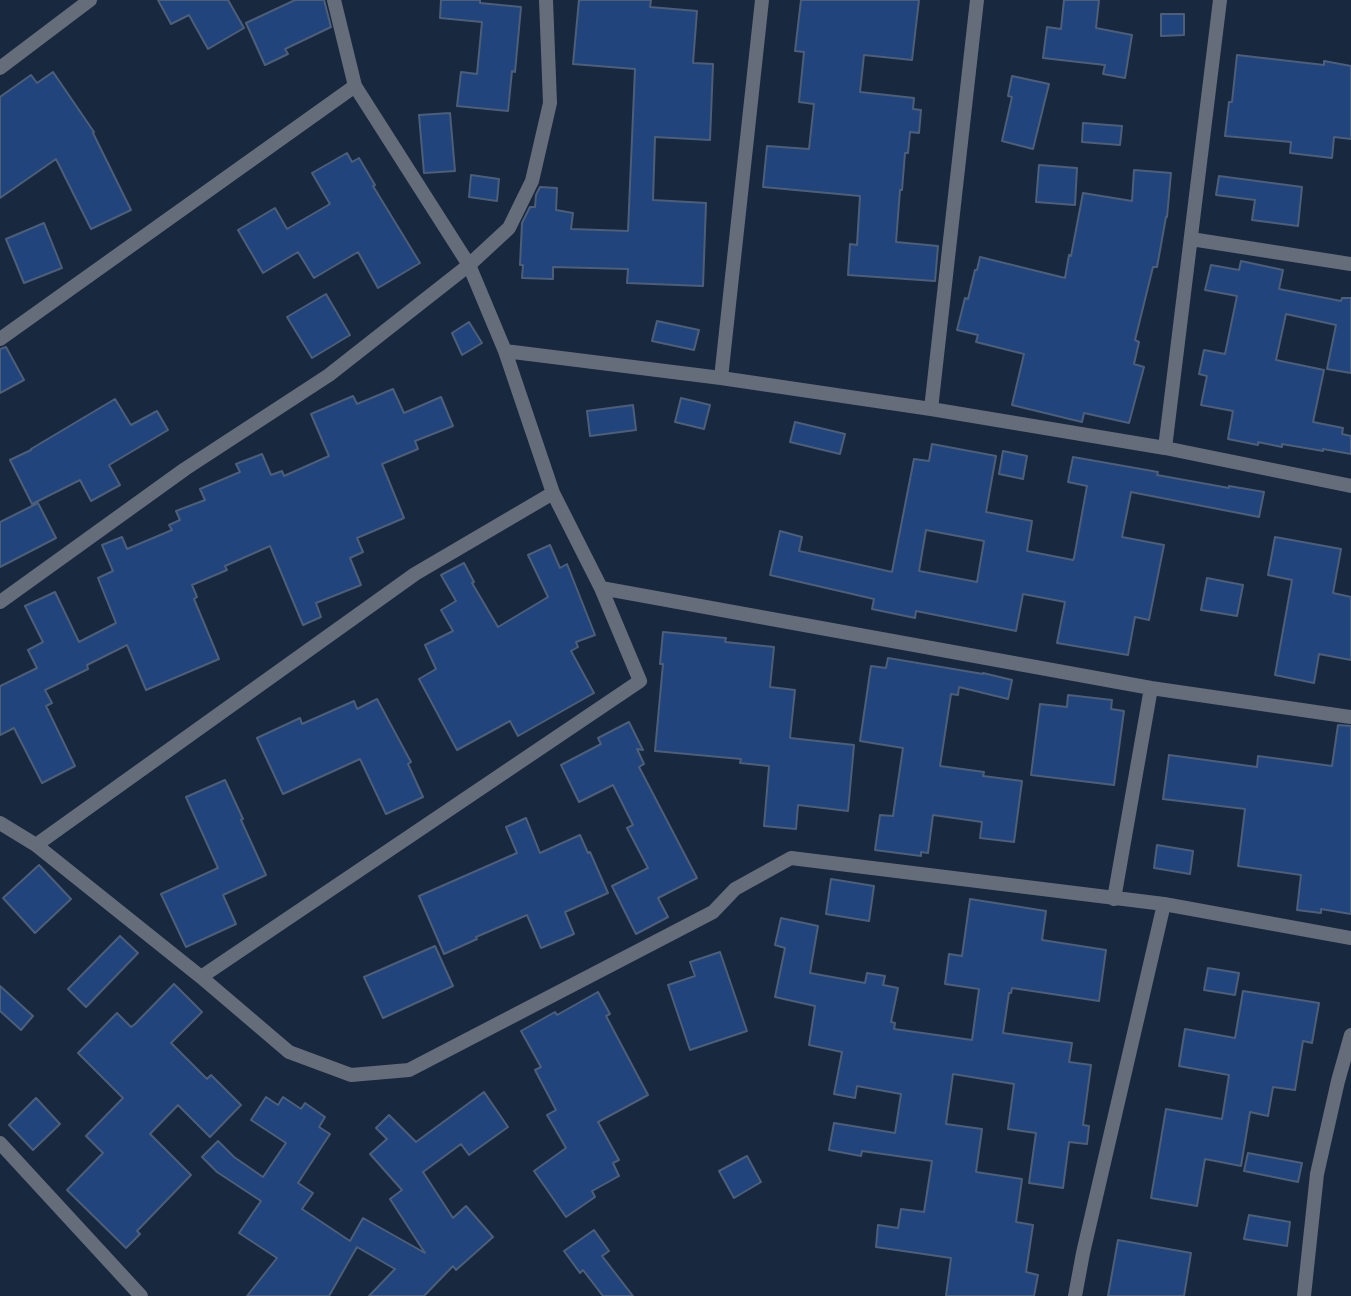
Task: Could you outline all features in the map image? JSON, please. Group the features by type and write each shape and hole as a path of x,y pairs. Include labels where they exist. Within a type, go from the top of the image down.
{"street":[{"path":"0,68 90,0"},
{"path":"201,976 640,681 601,588 553,494 505,351 469,265 355,86 334,0"},
{"path":"0,602 185,469 329,374 469,265 509,228 532,181 550,103 546,0"},
{"path":"721,378 762,0"},
{"path":"931,409 977,0"},
{"path":"1165,448 1220,0"},
{"path":"0,338 355,86"},
{"path":"1191,239 1351,264"},
{"path":"505,351 721,378 931,409 1165,448 1351,486"},
{"path":"36,845 415,574 553,494"},
{"path":"601,588 1151,688 1351,717"},
{"path":"1114,899 1151,688"},
{"path":"0,823 36,845 201,976 289,1052 351,1075 408,1070 713,912 735,889 791,858 1164,904 1351,938"},
{"path":"1075,1296 1091,1213 1164,904"},
{"path":"1304,1296 1317,1174 1351,1035"},
{"path":"0,1143 141,1296"}],"building":[{"path":"158,0 228,0 244,28 208,49 189,15 171,24"},
{"path":"295,0 324,0 331,27 285,49 288,54 265,65 246,23"},
{"path":"441,0 480,0 480,3 521,7 515,72 512,71 508,111 457,106 461,72 477,74 482,22 440,18"},
{"path":"579,0 651,0 650,7 697,11 693,63 713,64 710,140 655,137 653,200 706,203 703,286 627,283 628,269 553,267 553,279 522,278 522,223 530,207 535,207 540,187 557,188 556,210 573,213 571,229 628,231 635,69 573,64"},
{"path":"801,0 919,0 912,60 864,55 860,92 914,98 913,109 921,110 919,133 910,132 908,153 905,153 896,242 938,246 935,281 848,275 850,244 857,245 860,196 763,187 767,146 809,149 814,104 799,102 804,52 795,51"},
{"path":"1064,0 1099,0 1096,28 1132,35 1125,78 1103,74 1105,65 1043,58 1047,27 1061,29"},
{"path":"1161,14 1184,14 1184,35 1161,36"},
{"path":"1237,55 1324,65 1324,61 1351,66 1351,139 1334,137 1332,158 1290,153 1291,142 1225,136"},
{"path":"53,72 94,132 131,210 91,229 56,159 0,198 0,97 31,75 37,83"},
{"path":"1012,76 1049,84 1033,149 1002,141 1012,97 1008,96"},
{"path":"450,113 455,171 424,173 419,115"},
{"path":"1083,123 1122,126 1120,145 1082,142"},
{"path":"347,153 352,162 359,158 420,263 378,288 358,252 314,278 298,252 263,273 238,230 275,208 287,229 330,204 312,173"},
{"path":"1039,165 1077,168 1075,205 1036,202"},
{"path":"1134,170 1171,173 1167,217 1157,267 1153,267 1135,340 1139,342 1134,364 1144,367 1129,423 1084,413 1082,422 1012,405 1024,354 976,342 978,335 957,330 980,257 1065,278 1083,193 1132,201"},
{"path":"471,175 499,179 497,201 469,197"},
{"path":"1219,176 1302,187 1298,226 1252,220 1255,200 1216,195"},
{"path":"44,223 62,268 24,283 6,239"},
{"path":"1241,261 1283,270 1279,289 1341,301 1342,298 1351,298 1351,373 1327,369 1336,325 1286,314 1276,360 1324,370 1313,422 1343,428 1342,434 1351,436 1351,454 1282,444 1282,447 1258,442 1258,445 1228,439 1233,411 1201,405 1207,376 1199,374 1204,350 1225,354 1237,296 1205,290 1211,265 1239,270"},
{"path":"326,294 350,335 312,358 287,317"},
{"path":"657,321 699,330 694,350 652,341"},
{"path":"469,322 482,343 462,355 452,333"},
{"path":"6,347 24,380 0,393 0,349"},
{"path":"393,389 404,413 441,397 453,426 415,441 418,449 382,464 404,518 357,538 363,552 350,558 361,585 316,603 321,617 303,625 270,546 225,566 227,570 192,585 197,597 194,599 219,659 146,690 127,645 87,665 88,669 45,690 52,703 46,706 75,766 42,783 14,728 0,735 0,686 37,668 28,650 43,642 25,606 55,592 79,642 116,623 98,578 113,571 102,545 122,537 127,549 172,530 169,525 180,520 176,511 205,500 200,489 240,472 236,464 262,454 271,475 282,471 284,476 329,456 311,414 353,396 357,404"},
{"path":"681,398 710,405 704,429 675,422"},
{"path":"115,399 131,425 157,411 168,430 109,465 120,485 91,501 80,480 32,504 10,460"},
{"path":"633,405 636,430 590,436 587,411"},
{"path":"795,422 845,434 840,454 790,442"},
{"path":"932,444 996,456 986,512 1032,521 1027,551 1073,560 1087,486 1068,482 1073,457 1158,472 1157,475 1264,492 1259,517 1131,492 1122,537 1164,545 1149,620 1135,617 1128,655 1057,643 1065,602 1023,594 1016,631 916,611 915,618 872,609 874,599 770,575 780,531 802,537 799,551 892,572 914,459 929,461","holes":["926,530 984,541 977,582 919,571"]},
{"path":"1003,451 1027,456 1023,479 999,474"},
{"path":"38,503 56,538 0,567 0,522"},
{"path":"1275,537 1341,549 1333,593 1351,597 1351,660 1319,654 1314,683 1275,675 1292,580 1268,575"},
{"path":"550,545 560,568 567,564 595,635 576,642 578,647 571,651 594,693 518,736 510,721 457,750 419,679 436,669 425,645 453,631 441,610 456,601 441,575 464,563 474,582 472,583 498,627 548,597 528,555"},
{"path":"1207,578 1243,585 1237,616 1201,610"},
{"path":"663,632 726,638 725,642 774,647 770,687 795,690 790,738 854,745 848,811 798,805 796,829 764,826 769,766 740,763 741,759 655,751 663,664 660,664"},
{"path":"888,658 1012,680 1008,699 959,687 958,695 951,694 940,766 1022,781 1014,842 980,838 982,822 933,815 928,853 921,852 921,856 875,850 880,815 893,816 903,748 860,741 871,666 886,668"},
{"path":"1068,695 1112,700 1111,709 1124,711 1114,785 1031,775 1040,704 1067,707"},
{"path":"377,699 411,762 408,764 423,797 386,814 360,759 283,794 257,738 300,718 302,724 354,701 357,709"},
{"path":"629,722 643,750 637,749 644,764 639,767 697,878 658,898 668,917 636,934 612,886 648,868 627,828 633,825 613,785 579,802 561,765 601,744 598,738"},
{"path":"1338,725 1351,726 1351,914 1321,909 1321,913 1297,910 1301,875 1238,866 1245,809 1163,799 1169,755 1257,767 1258,756 1332,766"},
{"path":"225,780 266,875 223,895 236,924 186,947 161,894 218,868 186,797"},
{"path":"526,818 540,853 580,835 608,893 565,912 574,934 541,948 527,915 444,954 419,896 517,853 506,827"},
{"path":"1157,845 1193,851 1190,874 1154,868"},
{"path":"39,865 71,899 35,933 3,898"},
{"path":"831,879 874,886 869,921 826,914"},
{"path":"970,899 1046,911 1042,940 1106,950 1099,1001 1012,988 1009,993 1003,1033 1072,1043 1069,1062 1091,1065 1083,1125 1089,1126 1087,1144 1069,1142 1063,1188 1029,1183 1036,1133 1008,1129 1014,1084 953,1074 946,1124 982,1129 976,1172 1022,1179 1016,1222 1033,1225 1026,1272 1038,1275 1034,1296 946,1296 951,1258 876,1247 878,1225 898,1228 901,1209 924,1212 932,1161 862,1151 861,1156 829,1150 834,1123 895,1133 901,1094 857,1086 855,1098 834,1094 842,1052 809,1045 815,1006 775,997 785,948 775,945 781,918 818,926 810,973 865,983 867,973 885,976 883,985 898,988 891,1022 895,1023 894,1029 972,1040 979,989 945,984 949,954 962,956"},
{"path":"120,936 138,953 86,1007 68,989"},
{"path":"435,946 453,986 383,1018 364,977"},
{"path":"720,952 747,1031 690,1050 668,985 695,976 690,962"},
{"path":"1208,968 1239,973 1235,995 1204,990"},
{"path":"174,984 202,1012 171,1043 207,1079 211,1075 241,1105 210,1137 178,1105 150,1134 191,1175 137,1231 140,1234 126,1248 67,1190 103,1153 86,1136 123,1098 78,1053 117,1013 131,1027"},
{"path":"0,986 33,1016 21,1030 0,1011"},
{"path":"1243,991 1319,1003 1312,1043 1303,1041 1295,1090 1273,1087 1268,1116 1250,1112 1241,1166 1205,1159 1197,1206 1151,1198 1166,1109 1222,1119 1229,1075 1179,1066 1185,1029 1235,1038"},
{"path":"598,992 610,1014 606,1016 648,1095 598,1122 619,1160 613,1163 619,1176 592,1191 595,1197 566,1217 534,1171 566,1148 547,1115 556,1110 535,1070 541,1067 521,1031"},
{"path":"484,1092 508,1127 469,1155 461,1144 423,1172 453,1218 466,1206 493,1237 456,1270 453,1266 424,1296 369,1296 395,1269 357,1247 329,1296 247,1296 277,1258 239,1233 261,1201 217,1172 202,1157 218,1141 234,1157 263,1177 286,1143 251,1120 266,1097 278,1105 283,1097 301,1109 305,1103 325,1117 319,1127 330,1134 298,1183 313,1193 302,1209 350,1241 363,1218 425,1253 390,1199 402,1190 370,1154 387,1139 376,1128 389,1115 416,1142"},
{"path":"36,1098 60,1124 33,1150 9,1125"},
{"path":"1248,1153 1302,1163 1298,1182 1244,1171"},
{"path":"747,1156 761,1182 734,1198 719,1171"},
{"path":"1249,1215 1290,1222 1287,1246 1244,1239"},
{"path":"594,1230 609,1251 602,1256 633,1296 603,1296 583,1270 580,1273 564,1251"},
{"path":"1118,1240 1191,1253 1184,1296 1108,1296"}]}
